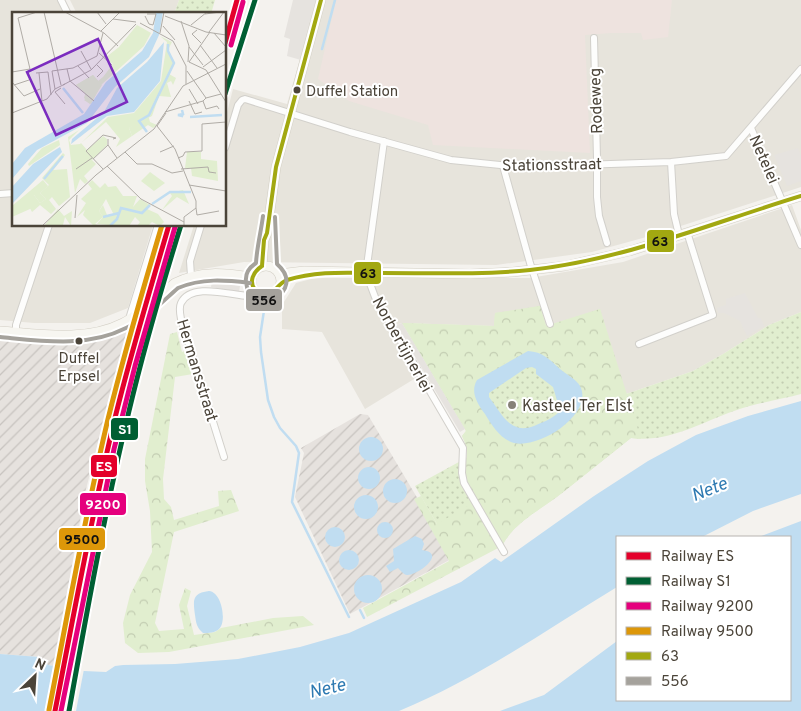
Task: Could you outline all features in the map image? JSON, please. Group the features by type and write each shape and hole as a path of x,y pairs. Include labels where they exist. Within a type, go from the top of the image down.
{"street":[{"path":"61,0 67,12"},
{"path":"321,0 276,166 268,233 267,267 280,279 318,272 470,274 532,270 571,265 610,256 801,196"},
{"name":"Rodeweg","path":"594,38 598,207 607,243"},
{"name":"Stationsstraat","path":"226,145 238,105 245,99 451,160 520,167 671,162 726,156 801,69"},
{"name":"Netelei","path":"751,128 784,201 801,246"},
{"name":"Norbertijnerlei","path":"384,141 366,273 375,297 463,448 462,473 464,483 504,552"},
{"path":"639,344 714,315 674,214 671,162"},
{"path":"503,166 532,270 550,324"},
{"path":"16,332 16,325 49,226"},
{"path":"129,319 158,226"},
{"path":"191,276 190,261 201,226"},
{"path":"267,267 255,271 251,277 252,285 256,291 267,295 274,293 280,279"},
{"path":"0,331 52,335 112,328 129,319 175,283 191,276 217,273 251,277"},
{"name":"Hermansstraat","path":"224,458 181,318 181,302 192,293 209,290 248,296 256,291"}],"shaded area":[{"path":"0,0 58,0 64,12 12,12 12,226 153,226 128,308 90,323 34,323 0,320"},
{"path":"70,0 179,0 175,12 76,12"},
{"path":"293,0 316,0 301,60 287,56 290,39 284,37"},
{"path":"317,0 801,0 801,187 650,236 592,252 496,265 244,262 179,273 194,226 226,226 226,116 233,89 287,104"},
{"path":"336,0 672,0 668,37 643,40 641,33 585,35 590,153 433,145 428,125 349,101 318,79"},
{"path":"798,148 801,156 801,181 787,186 774,155"},
{"path":"792,205 801,230 801,312 769,325 693,371 626,394 600,310 546,326 540,306 494,326 402,323 388,327 419,376 365,409 322,332 282,329 282,305 296,283 311,279 530,278 623,262"},
{"path":"212,281 240,286 239,292 211,287"},
{"path":"745,293 764,326 747,336 740,321 724,313 718,313 717,308 726,305 726,299"},
{"path":"402,323 465,429 460,432 396,325"},
{"path":"127,331 85,493 54,666 48,665 40,657 0,654 0,336 73,341"},
{"path":"360,414 368,415 453,558 350,614 295,497 304,453 301,448"}],"green space":[{"path":"179,0 215,0 212,12 175,12"},
{"path":"540,306 546,326 600,309 626,394 693,371 769,325 801,312 801,394 742,408 671,435 645,439 631,438 562,493 529,516 507,537 502,546 437,524 415,486 468,457 467,447 462,436 466,431 402,323 494,326 495,313"},
{"path":"540,306 546,326 600,309 641,439 631,438 562,493 529,516 507,537 502,546 367,617 363,608 449,561 414,499 421,496 437,524 476,501 465,475 467,450 462,436 466,431 402,323 494,326 495,313","holes":["518,355 547,356 580,386 543,439 500,435 477,380"]},
{"path":"177,332 182,352 187,350 193,374 175,377 163,479 164,499 171,507 174,520 219,506 218,491 231,490 239,511 174,532 155,623 159,631 184,629 179,605 185,588 191,591 187,606 194,635 273,618 303,616 314,625 169,652 138,653 125,643 123,623 130,595 152,552 150,511 145,481 145,459 170,334"}],"water":[{"path":"528,351 546,357 576,382 580,386 582,397 579,408 571,419 560,428 548,436 522,444 511,442 503,437 490,422 477,402 474,393 477,380","holes":["532,367 536,369 536,374 553,387 559,412 534,426 519,428 507,421 489,397 489,393 526,368"]},
{"name":"Nete","path":"801,401 801,494 753,511 704,536 616,536 616,588 484,669 399,711 0,711 0,654 40,657 48,665 84,671 106,672 115,666 123,665 175,664 238,659 300,647 349,633 461,582 495,558 501,562 594,496 648,461 696,435 748,416"},
{"path":"371,437 380,440 383,449 380,458 371,461 362,458 359,449 362,440"},
{"path":"365,467 373,467 380,474 380,482 373,489 365,489 358,482 358,474"},
{"path":"395,479 404,482 407,491 404,500 395,503 386,500 383,491 386,482"},
{"path":"366,495 375,498 378,507 375,516 366,519 357,516 354,507 357,498"},
{"path":"801,521 801,711 500,711 544,695 616,642 616,701 791,701 791,536 762,536"},
{"path":"382,522 388,522 393,527 391,536 382,538 377,533 377,527"},
{"path":"335,527 342,530 345,537 342,544 335,547 328,544 325,537 328,530"},
{"path":"415,536 422,539 424,544 422,550 432,555 428,564 412,574 406,575 398,568 390,572 386,566 394,561 393,549"},
{"path":"349,550 356,553 359,560 356,567 349,570 342,567 339,560 342,553"},
{"path":"368,575 378,579 382,589 378,599 368,603 358,599 354,589 358,579"},
{"path":"209,591 217,596 220,602 223,620 219,629 203,633 196,623 194,601 199,593"}],"pier":[{"path":"54,663 84,669 76,711 45,711"}],"waterway":[{"path":"322,49 335,0"},
{"path":"265,304 260,337 268,400 280,428 296,446 299,453 292,502 349,617"},
{"path":"360,610 364,618"}],"rail line":[{"name":"ES","path":"226,39 237,0"},
{"name":"S1","path":"226,91 255,0"},
{"name":"9200","path":"231,45 243,2"},
{"name":"9500","path":"49,710 84,528 108,419 162,226"},
{"name":"ES","path":"55,711 90,530 114,422 133,348 169,226"},
{"name":"S1","path":"69,711 120,448 147,341 181,226"},
{"name":"9200","path":"61,711 114,449 135,366 175,227"}],"transit line":[{"name":"63","path":"262,266 264,240 267,233 276,167 321,0"},
{"name":"63","path":"262,266 254,274 252,284 256,291 267,295 287,280 322,273 475,273 530,270 565,265 633,249 801,196"},
{"name":"556","path":"263,216 256,263 248,271 246,282 250,293 257,299 266,300 275,298 282,292 286,284 285,274 277,264 275,217"},
{"name":"556","path":"0,337 64,342 96,338 126,328 140,320 178,288 205,281 250,283"}],"place":[{"name":"Duffel Station","path":"297,90"},
{"name":"Duffel Erpsel","path":"79,341"},
{"name":"Kasteel Ter Elst","path":"512,405"}]}
